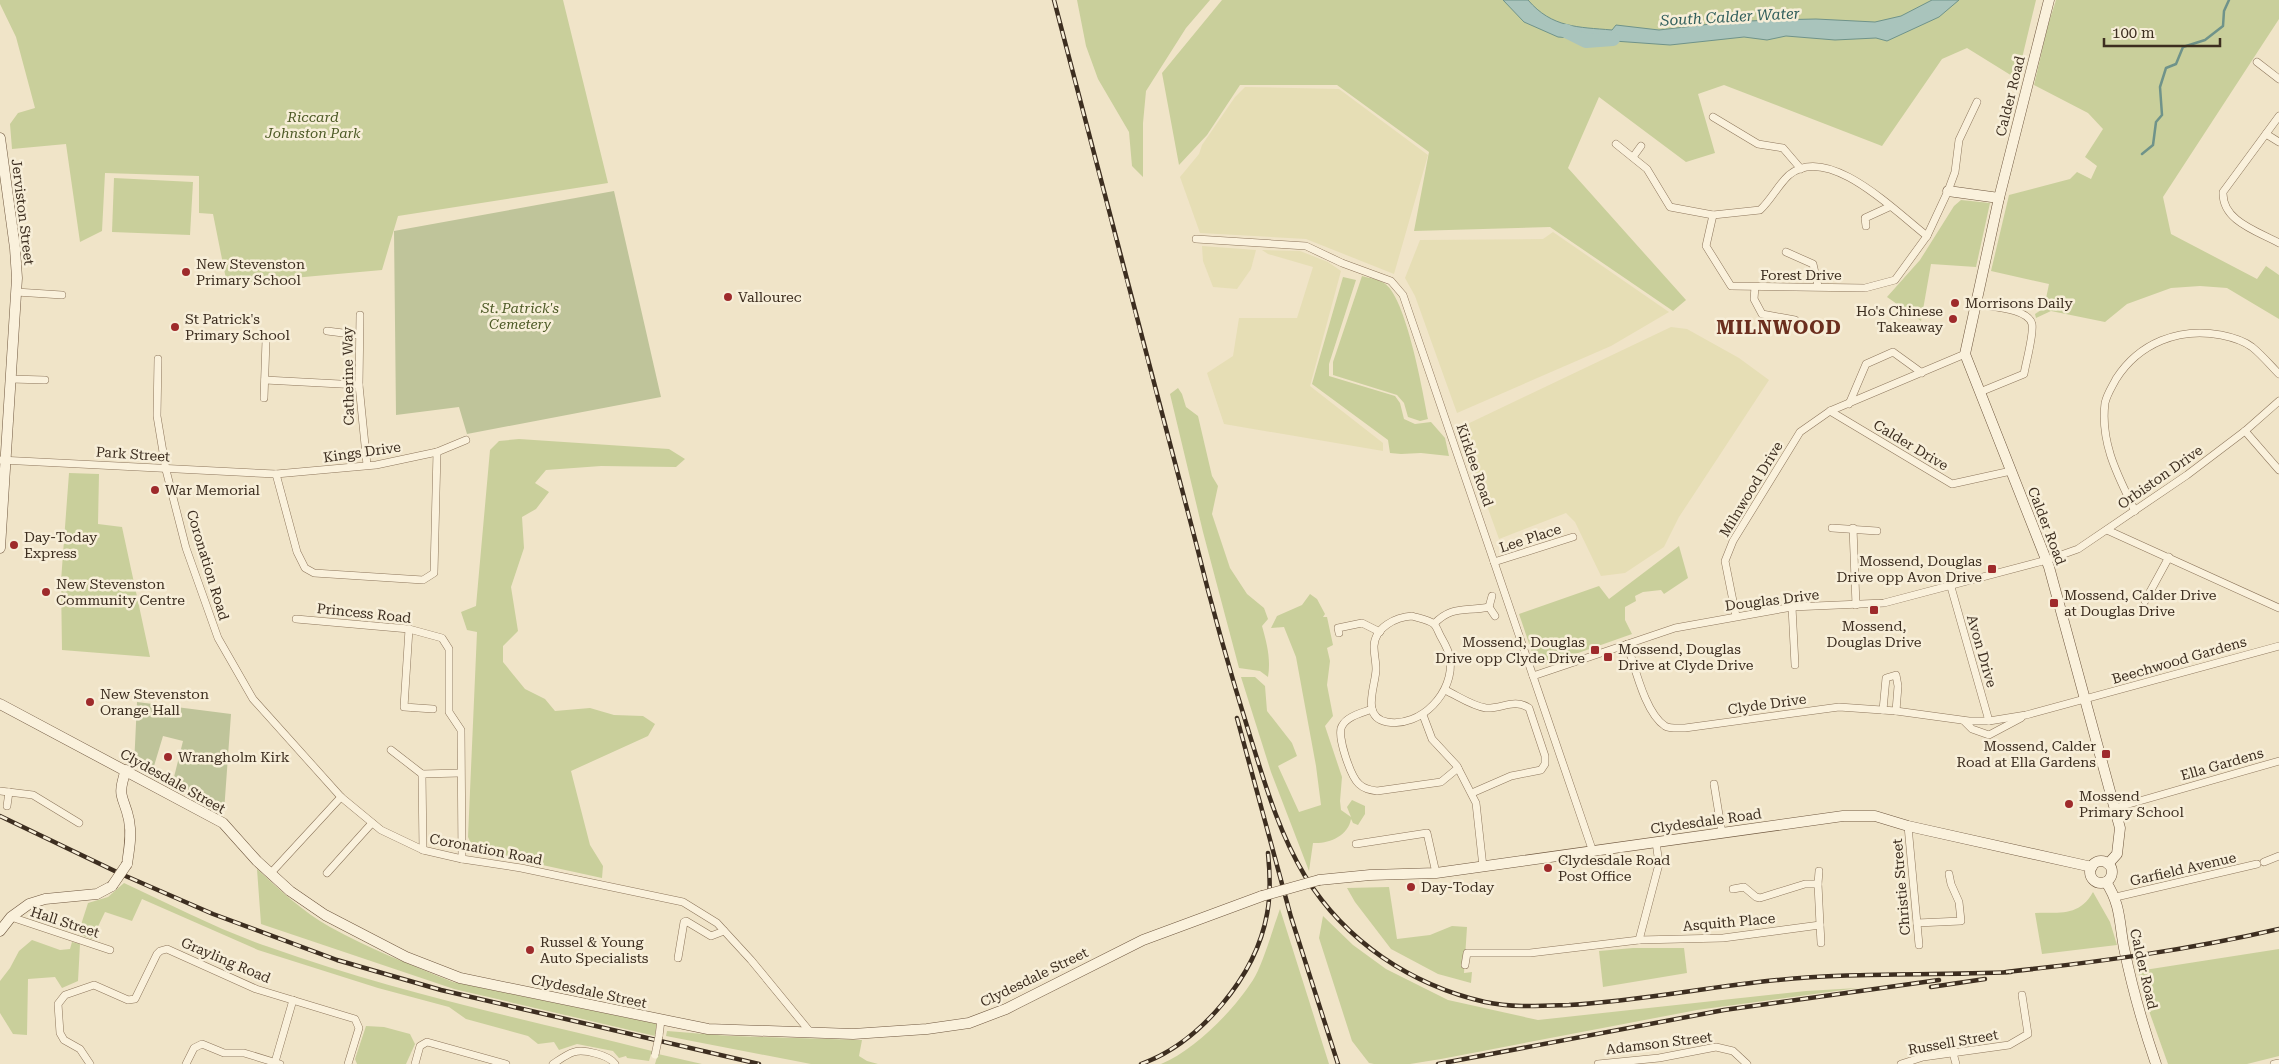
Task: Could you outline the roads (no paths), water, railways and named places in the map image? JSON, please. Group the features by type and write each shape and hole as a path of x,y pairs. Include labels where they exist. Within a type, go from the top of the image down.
{"main road":[{"name":"Calder Road","path":"2049,0 1999,198 1965,354 2047,560 2086,699 2120,828 2117,854 2108,864"},
{"name":"Jerviston Street","path":"0,138 15,248 16,292 11,379 3,460 0,548"},
{"path":"1948,191 1999,198"},
{"name":"Clydesdale Street","path":"0,704 223,823 270,874 290,891 325,915 406,957 443,973 477,982 708,1029 811,1034 895,1032 969,1023 1006,1009 1126,947 1262,896"},
{"path":"0,931 11,917 29,904 45,899 97,894 112,886 127,864 130,844 129,820 121,798 121,784 126,770"},
{"name":"Clydesdale Road","path":"1262,896 1319,880 1370,875 1436,873 1843,816 1875,816 1908,826 2092,868 2099,862 2108,864"},
{"path":"2092,868 2091,874 2094,880 2100,883 2106,882 2112,873 2108,864"},
{"name":"Calder Road","path":"2106,882 2116,897 2124,948 2146,1034 2156,1064"}],"street":[{"path":"2257,62 2279,79"},
{"name":"Forest Drive","path":"1713,215 1708,230 1706,246 1731,286 1865,288 1895,280 1926,236 1948,191 1955,172 1959,140 1977,102"},
{"path":"2279,116 2223,192 2222,203 2231,217 2279,243"},
{"path":"1713,117 1758,144 1783,148 1801,169"},
{"path":"2266,134 2279,142"},
{"path":"1616,144 1647,170 1670,207 1713,215 1760,210 1790,175 1801,169 1817,165 1830,168 1871,191 1926,236"},
{"path":"1633,157 1641,146"},
{"path":"1855,218 1865,218 1889,207"},
{"path":"1865,218 1866,226"},
{"name":"Kirklee Road","path":"1196,239 1306,246 1342,263 1391,281 1403,295 1593,852"},
{"path":"1786,252 1813,264 1818,286"},
{"path":"1755,287 1754,299 1762,314 1795,320"},
{"path":"16,292 62,295"},
{"path":"1976,304 2020,312 2029,317 2033,325 2024,374 1980,392"},
{"name":"Catherine Way","path":"360,315 359,386 367,466"},
{"path":"327,331 359,335"},
{"path":"2135,510 2112,461 2104,432 2105,402 2110,389 2131,360 2147,347 2177,334 2213,334 2230,337 2252,347 2279,374"},
{"path":"264,398 266,340"},
{"path":"1849,404 1866,364 1892,352 1922,373"},
{"name":"Milnwood Drive","path":"1736,616 1725,561 1733,541 1800,432 1830,411 1965,354"},
{"name":"Coronation Road","path":"158,359 157,416 166,470 186,548 218,638 253,699 341,797 382,830 422,850 462,859 521,868 683,902 717,923 751,960 811,1034"},
{"path":"11,379 45,380"},
{"path":"265,380 359,386"},
{"name":"Orbiston Drive","path":"2047,560 2078,548 2107,530 2245,432 2279,401"},
{"name":"Calder Drive","path":"1830,411 1952,484 2011,471"},
{"path":"2245,432 2279,470"},
{"name":"Kings Drive","path":"259,473 276,474 367,466 437,452 466,440"},
{"path":"276,474 297,552 305,568 314,573 423,580 434,573 437,452"},
{"name":"Park Street","path":"3,460 86,463 166,470 259,473"},
{"path":"1832,528 1877,531"},
{"path":"1854,528 1856,605"},
{"path":"2107,530 2279,608"},
{"name":"Lee Place","path":"1494,562 1573,537"},
{"path":"2145,601 2169,557"},
{"name":"Douglas Drive","path":"1533,676 1675,628 1792,607 1884,603 1951,587 2047,560"},
{"name":"Avon Drive","path":"1951,587 1990,721"},
{"path":"1492,596 1489,607 1495,616"},
{"path":"1434,624 1444,614 1455,610 1477,610 1489,607"},
{"path":"1792,607 1795,665"},
{"path":"1412,616 1434,624 1446,647 1450,658 1450,669 1445,690 1423,715 1399,722 1387,722 1380,719 1372,709 1371,694 1376,671 1374,645 1380,632 1386,625 1404,617 1412,616"},
{"name":"Princess Road","path":"296,619 408,629 442,638 449,649 447,698 449,712 461,730 462,859"},
{"path":"1339,633 1338,628 1362,623 1380,632"},
{"path":"408,629 404,707 433,708"},
{"name":"Clyde Drive","path":"1627,644 1647,701 1656,718 1667,728 1685,728 1839,707 1990,721 2026,716 2086,699"},
{"name":"Beechwood Gardens","path":"2086,699 2279,646"},
{"path":"1883,710 1886,678 1896,675 1898,686 1896,711"},
{"path":"1445,690 1476,705 1488,708 1517,702 1524,704 1529,708 1545,756 1545,764 1541,770 1511,776 1472,793"},
{"path":"1372,709 1348,720 1341,727 1340,732 1346,758 1357,783 1361,786 1367,790 1377,790 1440,782 1458,768"},
{"path":"1423,715 1432,739 1458,768 1476,803 1483,866"},
{"name":"Clyde Drive","path":"1963,720 1972,729 1988,735 2026,716"},
{"path":"391,750 422,774 460,773"},
{"name":"Ella Gardens","path":"2115,808 2279,761"},
{"path":"422,774 422,850"},
{"path":"1714,784 1722,833"},
{"path":"0,791 33,795 79,823"},
{"path":"8,806 9,792"},
{"path":"270,874 341,797"},
{"path":"327,873 372,822"},
{"name":"Christie Street","path":"1908,826 1920,945"},
{"path":"1356,844 1427,833 1436,873"},
{"path":"1639,940 1659,864 1656,842"},
{"name":"Garfield Avenue","path":"2116,897 2260,863 2279,856"},
{"path":"1819,872 1821,943"},
{"path":"1918,923 1962,921 1958,902 1950,884 1949,874"},
{"name":"Asquith Place","path":"1733,889 1744,887 1760,898 1804,884 1818,884"},
{"name":"Hall Street","path":"11,917 110,950"},
{"path":"678,958 684,922 686,921 711,936 724,931"},
{"name":"Asquith Place","path":"1465,965 1468,953 1530,954 1639,940 1723,938 1820,925"},
{"name":"Grayling Road","path":"90,1064 77,1046 64,1040 60,1033 58,1004 61,999 68,993 94,985 128,1000 135,999 157,954 163,950 172,951 256,989 355,1019 359,1028 348,1064"},
{"name":"Russell Street","path":"1901,1064 1923,1057 2009,1045 2028,1034 2022,995"},
{"path":"186,1064 194,1048 202,1044 224,1053 244,1054 278,1063 293,1000"},
{"path":"655,1055 661,1020"},
{"path":"415,1064 420,1046 427,1042 506,1064"},
{"name":"Adamson Street","path":"1598,1064 1659,1061 1716,1047 1733,1051 1747,1064"},
{"path":"553,1064 574,1052 583,1051 611,1059 614,1064"},
{"path":"1953,1053 1956,1064"},
{"path":"2274,1064 2279,1063"}],"water":[{"name":"South Calder Water","path":"1503,0 1528,0 1546,16 1577,27 1612,30 1616,25 1659,30 1728,22 1771,20 1816,19 1875,22 1901,16 1932,0 1959,0 1939,17 1887,41 1876,38 1835,40 1786,36 1767,40 1744,37 1670,45 1558,37 1524,22"}],"waterway":[{"path":"2142,154 2153,145 2156,122 2162,115 2160,87 2166,68 2176,64 2183,47 2205,40 2223,26 2224,11 2229,0"},
{"name":"South Calder Water","path":"1566,31 1586,41 1613,39"}],"railway":[{"path":"1054,0 1208,592 1261,772 1273,808 1296,860 1321,900 1340,921 1360,940 1406,972 1458,994 1485,1002 1516,1006 1595,1003 1751,983 1806,978 2011,972"},
{"path":"1237,718 1291,917 1338,1064"},
{"path":"0,816 121,874 213,914 337,960 441,990 759,1064"},
{"path":"1141,1064 1163,1054 1204,1024 1238,983 1251,961 1261,937 1267,914 1270,884 1268,853"},
{"path":"2006,972 2143,955 2279,929"},
{"path":"1931,987 1985,979"},
{"path":"1438,1064 1724,1010 1939,980"}],"place":[{"name":"New Stevenston Primary School","path":"186,272"},
{"name":"Vallourec","path":"728,297"},
{"name":"Morrisons Daily","path":"1955,303"},
{"name":"Ho's Chinese Takeaway","path":"1953,319"},
{"name":"St Patrick's Primary School","path":"175,327"},
{"name":"War Memorial","path":"155,490"},
{"name":"Day-Today Express","path":"14,545"},
{"name":"Mossend, Douglas Drive opp Avon Drive","path":"1992,569"},
{"name":"New Stevenston Community Centre","path":"46,592"},
{"name":"Mossend, Calder Drive at Douglas Drive","path":"2054,603"},
{"name":"Mossend, Douglas Drive","path":"1874,610"},
{"name":"Mossend, Douglas Drive opp Clyde Drive","path":"1595,650"},
{"name":"Mossend, Douglas Drive at Clyde Drive","path":"1608,657"},
{"name":"New Stevenston Orange Hall","path":"90,702"},
{"name":"Mossend, Calder Road at Ella Gardens","path":"2106,754"},
{"name":"Wrangholm Kirk","path":"168,757"},
{"name":"Mossend Primary School","path":"2069,804"},
{"name":"Clydesdale Road Post Office","path":"1548,868"},
{"name":"Day-Today","path":"1411,887"},
{"name":"Russel & Young Auto Specialists","path":"530,950"}],"district":[{"name":"MILNWOOD","path":"1779,327"}],"park label":[{"name":"Riccard Johnston Park","path":"313,126"},
{"name":"St. Patrick's Cemetery","path":"520,316"}]}
